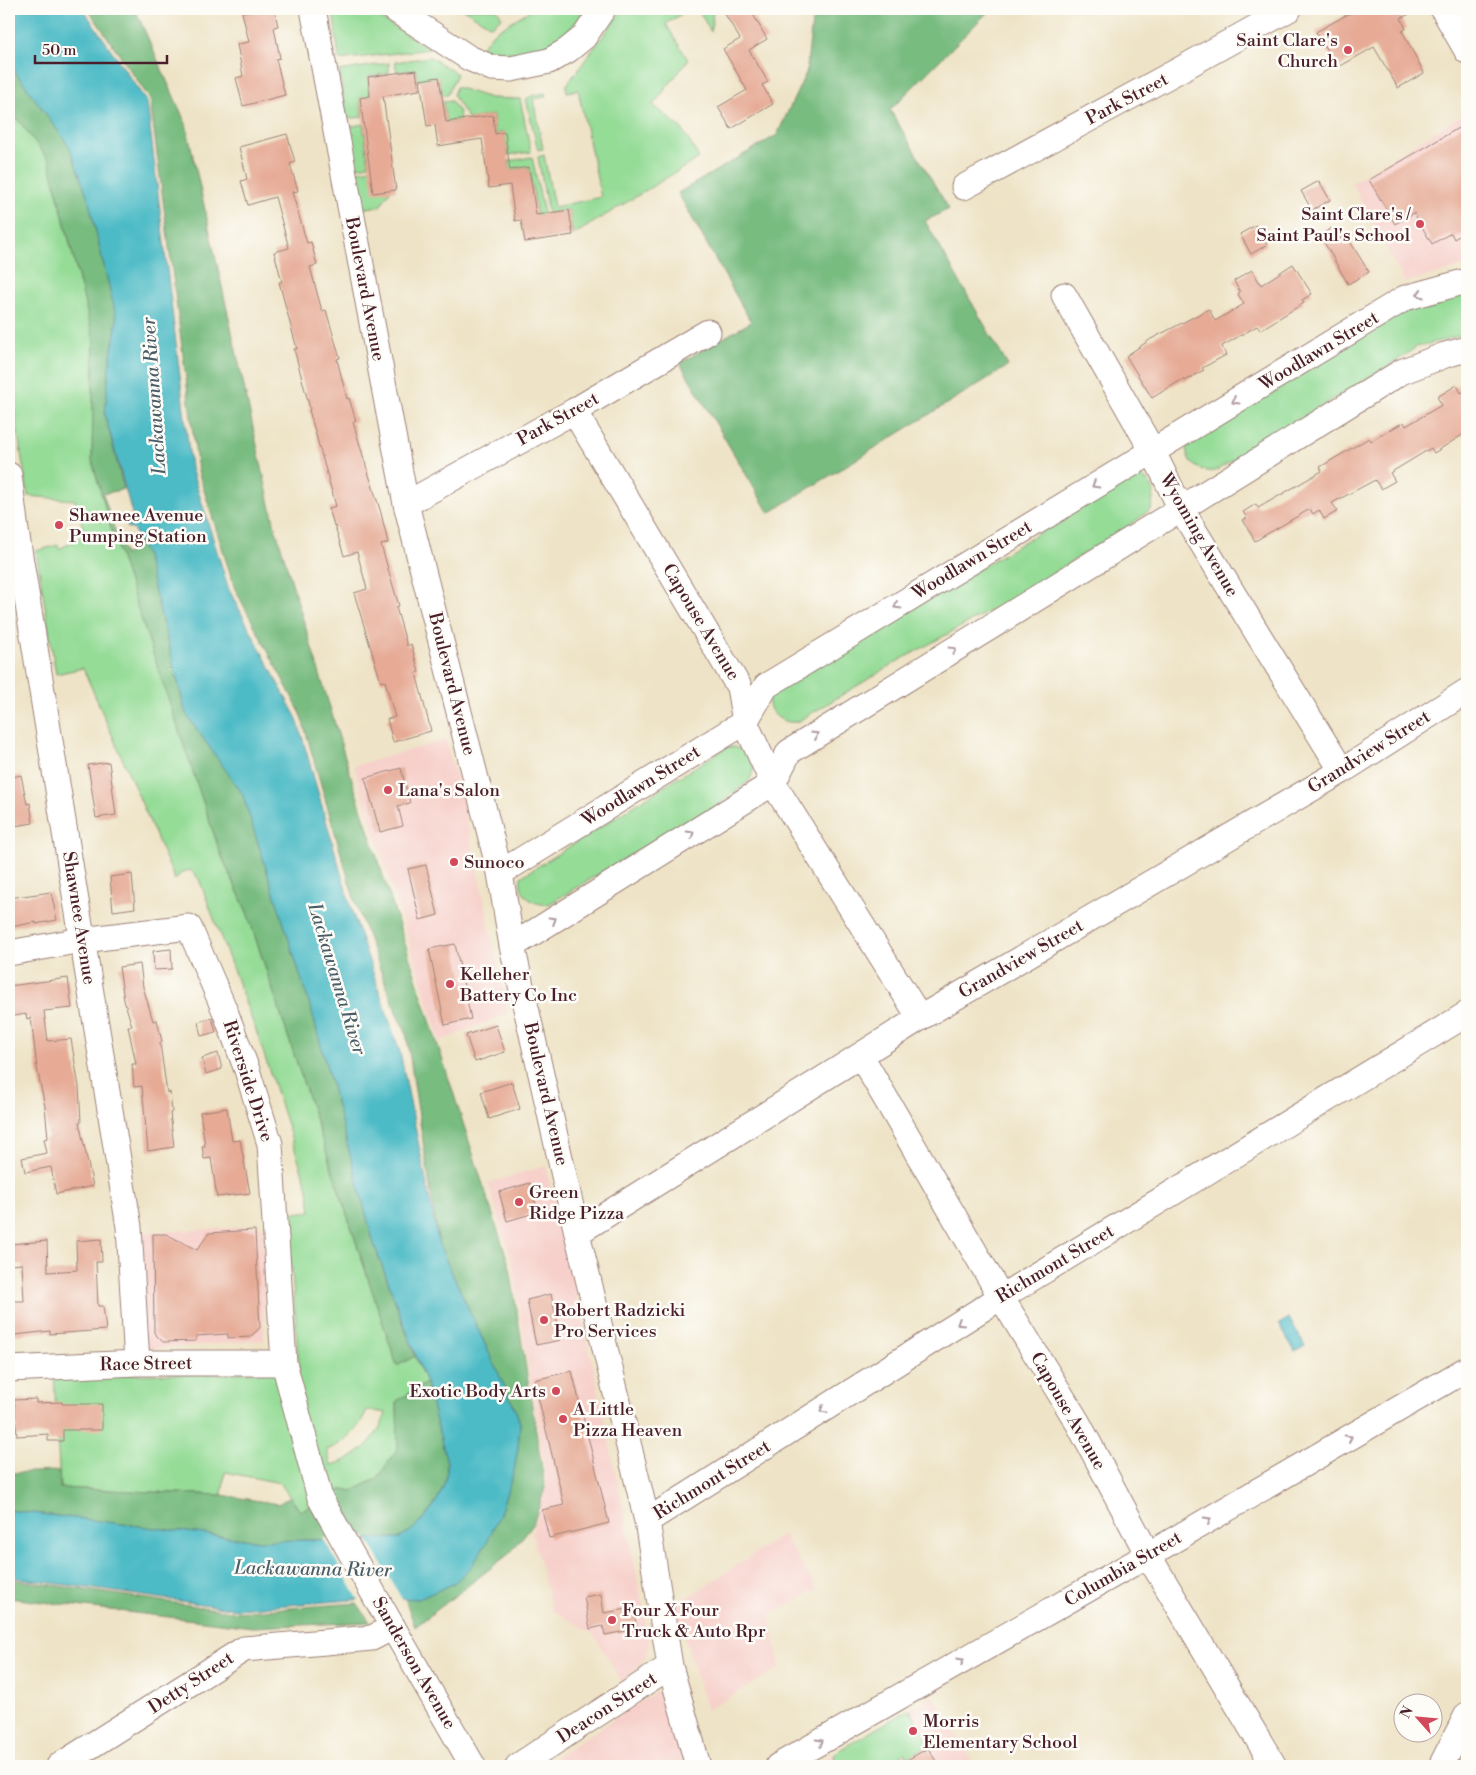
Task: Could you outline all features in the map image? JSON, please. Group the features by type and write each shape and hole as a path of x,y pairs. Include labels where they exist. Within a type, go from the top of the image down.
{"street":[{"name":"Boulevard Avenue","path":"313,9 406,504 500,873 512,946 577,1233 646,1521 670,1666 698,1766"},
{"path":"394,9 469,58 492,68 511,69 549,61 568,50 584,37 603,9"},
{"name":"Park Street","path":"964,187 1288,9"},
{"path":"1443,9 1467,51"},
{"name":"Woodlawn Street","path":"500,873 745,722 766,686 1405,298 1467,281"},
{"name":"Wyoming Avenue","path":"1064,295 1152,450 1181,509 1342,771"},
{"name":"Park Street","path":"406,504 574,411 708,332"},
{"path":"512,946 773,783 789,752 1401,372 1445,355 1467,349"},
{"name":"Capouse Avenue","path":"574,411 739,687 745,722 773,783 920,1018"},
{"name":"Shawnee Avenue","path":"9,475 13,532 130,1227 137,1363"},
{"name":"Grandview Street","path":"577,1233 920,1018 1342,771 1467,691"},
{"name":"Riverside Drive","path":"82,940 189,927 225,1011 247,1070 270,1144 276,1212 284,1363"},
{"path":"9,953 82,940"},
{"name":"Richmont Street","path":"646,1521 1001,1297 1467,1014"},
{"name":"Capouse Avenue","path":"861,1056 1001,1297 1078,1423 1148,1555 1274,1766"},
{"name":"Race Street","path":"9,1369 137,1363 284,1363"},
{"name":"Sanderson Avenue","path":"284,1363 320,1498 473,1766"},
{"name":"Columbia Street","path":"778,1766 1148,1555 1467,1369"},
{"name":"Detty Street","path":"59,1766 244,1649 372,1638 393,1627"},
{"name":"Deacon Street","path":"518,1766 670,1666"},
{"path":"1441,1766 1467,1715"}],"shaded area":[{"name":"Saint Clare's / Saint Paul's School","path":"1467,112 1467,265 1405,283 1352,183"},
{"path":"446,740 461,794 508,1013 440,1041 354,766"},
{"path":"546,1166 593,1365 649,1642 647,1654 624,1685 593,1634 552,1610 532,1533 547,1485 513,1266 488,1183"},
{"path":"263,1226 264,1340 144,1349 142,1233"},
{"path":"783,1535 817,1589 769,1615 780,1668 707,1710 675,1606"},
{"path":"657,1691 667,1695 683,1766 542,1766"},
{"name":"Morris Elementary School","path":"933,1696 975,1766 812,1766"}],"green space":[{"path":"88,9 135,9 186,124 275,527 352,780 510,1268 545,1488 533,1524 510,1553 415,1627 405,1598 419,1599 453,1584 499,1516 514,1471 520,1423 439,1245 406,1032 398,1017 355,902 300,712 235,589 198,471 150,99"},
{"path":"333,9 365,9 430,49 339,60"},
{"path":"463,9 497,9 502,18 491,26"},
{"path":"532,9 585,9 566,33 545,47 521,52 495,51 481,48 493,33"},
{"path":"623,9 689,9 666,24 688,60 653,105 682,129 699,158 573,235 569,210 548,213 538,157 544,155 554,207 601,197 578,90 567,92 566,86"},
{"path":"698,9 713,9 711,32"},
{"path":"835,9 991,9 890,110 949,209 925,221 1008,366 769,513 680,363 751,322 678,193 777,135 806,73 812,22"},
{"path":"430,57 457,74 447,95 442,95 439,78 417,81 416,70 397,72 395,62"},
{"path":"9,63 69,146 88,198 117,320 109,368 105,415 124,489 103,494 125,555 139,541 146,556 186,714 242,793 312,1012 374,1244 415,1356 397,1366 247,912 221,855 111,529 92,460 94,340 49,160 9,108"},
{"path":"389,63 389,73 368,77 370,96 360,98 362,117 347,119 339,71"},
{"path":"456,87 490,98 520,99 531,152 508,155 504,132 495,134 493,115 468,119 453,95"},
{"path":"545,93 546,97 533,99 543,149 538,150 526,99"},
{"path":"451,101 459,112 460,120 446,122 443,102"},
{"path":"9,108 49,160 94,340 92,460 111,529 221,855 247,912 397,1366 415,1356 426,1383 397,1401 398,1448 377,1479 352,1491 343,1489 300,1511 280,1483 225,1472 222,1495 60,1488 54,1375 217,1374 299,1370 288,1214 311,1211 308,1189 258,1036 199,879 190,870 182,872 175,880 83,668 56,674 36,551 58,545 59,549 85,535 75,500 28,496 9,379","holes":["367,1410 386,1413 378,1431 366,1446 350,1458 331,1465 327,1450 347,1439 360,1423"]},
{"path":"363,124 369,165 354,168 348,127"},
{"path":"532,157 544,214 537,215 529,167 510,170 509,161"},
{"path":"370,169 391,190 380,206 361,209 354,172"},
{"path":"1467,292 1467,334 1416,347 1215,471 1198,468 1190,461 1187,444 1400,314"},
{"path":"1137,474 1148,481 1154,492 1151,509 1134,522 1017,596 900,660 797,722 780,719 772,712 769,695"},
{"path":"727,747 734,747 749,753 753,761 753,771 750,780 717,806 652,842 549,904 532,901 524,894 521,877"},
{"path":"426,1383 447,1462 447,1473 440,1495 434,1506 418,1524 400,1538 260,1541 9,1510 9,1473 59,1471 60,1488 222,1495 278,1504 290,1497 300,1511 344,1489 352,1491 377,1479 398,1448 397,1401"},
{"path":"9,1579 237,1612 357,1603 370,1622 253,1627 9,1598"},
{"path":"910,1709 930,1745 908,1757 905,1753 896,1758 898,1763 893,1766 837,1766 834,1757 836,1752"}],"water":[{"name":"Lackawanna River","path":"9,9 83,9 147,102 191,468 229,590 297,719 352,911 400,1052 439,1245 520,1423 514,1471 499,1516 487,1542 471,1567 453,1584 419,1599 376,1598 237,1609 9,1577 9,1510 260,1541 400,1538 418,1524 434,1506 444,1484 447,1462 426,1383 374,1244 312,1012 242,793 186,714 146,556 134,530 127,527 127,522 133,517 105,415 109,368 117,320 88,198 69,146 9,63"},
{"path":"1289,1318 1305,1346 1295,1352 1279,1324"}],"pier":[{"path":"366,1537 403,1601 360,1602 323,1538"}],"building":[{"path":"274,9 278,26 274,27 280,58 276,59 285,95 243,106 236,78 243,76 237,44 249,42 242,12"},
{"path":"722,9 750,9 767,39 749,50 768,82 762,85 773,104 731,129 718,107 747,90 723,49 740,39"},
{"name":"Saint Clare's Church","path":"1357,9 1420,9 1401,18 1406,29 1402,31 1424,73 1398,88 1374,47 1337,68 1316,32"},
{"path":"416,70 419,90 383,96 396,190 373,193 360,98 370,96 368,77"},
{"path":"439,77 446,122 493,115 495,134 505,132 510,170 529,167 536,215 569,210 573,235 525,242 521,220 515,221 510,185 489,188 482,139 438,146 435,125 427,126 420,80"},
{"path":"1467,123 1467,231 1454,239 1451,233 1432,244 1414,213 1395,224 1369,180"},
{"path":"287,134 295,162 290,164 298,191 292,192 307,243 311,242 317,265 310,267 322,311 326,310 340,358 337,359 347,399 349,398 356,421 353,422 381,513 388,543 381,545 399,606 396,607 407,646 411,644 419,672 416,673 431,731 393,742 387,719 395,717 385,681 381,682 354,593 367,589 357,552 344,556 334,526 329,508 336,506 309,410 294,349 297,349 279,282 282,282 274,252 289,248 275,197 248,205 241,181 247,179 239,147"},
{"path":"1319,181 1330,200 1312,210 1301,191"},
{"path":"1256,225 1267,245 1251,254 1240,234"},
{"path":"1332,228 1339,239 1346,235 1369,272 1348,284 1320,235"},
{"path":"1293,264 1312,294 1302,300 1304,303 1260,330 1257,326 1222,346 1226,355 1202,368 1204,370 1184,381 1183,379 1152,398 1126,356 1151,339 1209,309 1215,321 1244,304 1238,294 1240,292 1234,281 1252,270 1261,285"},
{"path":"1457,385 1461,393 1467,389 1467,432 1434,453 1431,448 1390,473 1395,481 1381,489 1375,480 1332,503 1338,511 1324,519 1319,510 1313,514 1310,509 1255,541 1243,520 1247,518 1243,512 1256,504 1258,508 1322,471 1320,467 1369,438 1371,441 1404,422 1406,426 1442,405 1437,397"},
{"path":"109,762 116,815 96,818 88,765"},
{"name":"Lana's Salon","path":"401,768 410,803 398,806 403,826 380,832 365,778"},
{"path":"21,775 27,804 30,803 33,823 9,827 9,778"},
{"path":"426,865 438,915 420,920 408,869"},
{"path":"132,874 135,908 113,911 110,877"},
{"path":"51,892 57,920 11,927 9,898"},
{"name":"Kelleher Battery Co Inc","path":"455,944 471,1019 445,1025 429,949"},
{"path":"171,949 172,969 154,970 153,951"},
{"path":"140,964 143,987 153,1021 157,1020 162,1042 160,1043 167,1093 170,1092 172,1112 170,1113 174,1147 148,1151 142,1086 134,1087 132,1064 136,1064 128,1026 132,1026 124,1000 119,967"},
{"path":"68,978 72,1008 44,1011 48,1041 71,1039 79,1087 81,1122 79,1122 93,1186 56,1194 51,1167 25,1172 22,1158 47,1153 44,1139 48,1138 31,1018 27,1019 26,1014 9,1017 9,986"},
{"path":"212,1018 216,1032 201,1036 198,1022"},
{"path":"496,1025 505,1052 475,1062 466,1035"},
{"path":"218,1053 222,1069 206,1074 202,1058"},
{"path":"512,1082 520,1109 489,1119 481,1092"},
{"path":"227,1108 232,1141 240,1140 250,1193 217,1197 211,1158 204,1159 202,1146 205,1146 200,1112"},
{"name":"Green Ridge Pizza","path":"530,1183 538,1212 507,1221 499,1192"},
{"path":"255,1230 260,1328 250,1337 228,1338 228,1334 196,1336 196,1341 163,1342 154,1333 153,1234 166,1234 197,1250 209,1233"},
{"path":"101,1239 102,1262 96,1262 98,1306 103,1306 106,1330 50,1334 50,1331 15,1335 14,1331 9,1331 9,1301 24,1301 22,1264 9,1265 9,1244 47,1241 48,1272 77,1270 76,1241"},
{"name":"Robert Radzicki Pro Services","path":"551,1294 561,1340 536,1345 527,1300"},
{"path":"572,1371 609,1523 549,1538 542,1510 564,1505 534,1380"},
{"path":"36,1399 36,1403 102,1404 102,1430 63,1430 63,1441 48,1441 48,1434 17,1436 14,1400"},
{"name":"Four X Four Truck & Auto Rpr","path":"601,1594 604,1613 633,1608 637,1629 605,1635 603,1626 590,1629 584,1597"},
{"path":"928,1748 939,1766 897,1766"}],"place":[{"name":"Saint Clare's Church","path":"1348,50"},
{"name":"Saint Clare's / Saint Paul's School","path":"1420,224"},
{"name":"Shawnee Avenue Pumping Station","path":"59,525"},
{"name":"Lana's Salon","path":"388,790"},
{"name":"Sunoco","path":"454,862"},
{"name":"Kelleher Battery Co Inc","path":"450,984"},
{"name":"Green Ridge Pizza","path":"519,1202"},
{"name":"Robert Radzicki Pro Services","path":"544,1320"},
{"name":"Exotic Body Arts","path":"556,1391"},
{"name":"A Little Pizza Heaven","path":"563,1419"},
{"name":"Four X Four Truck & Auto Rpr","path":"612,1620"},
{"name":"Morris Elementary School","path":"913,1731"}]}
